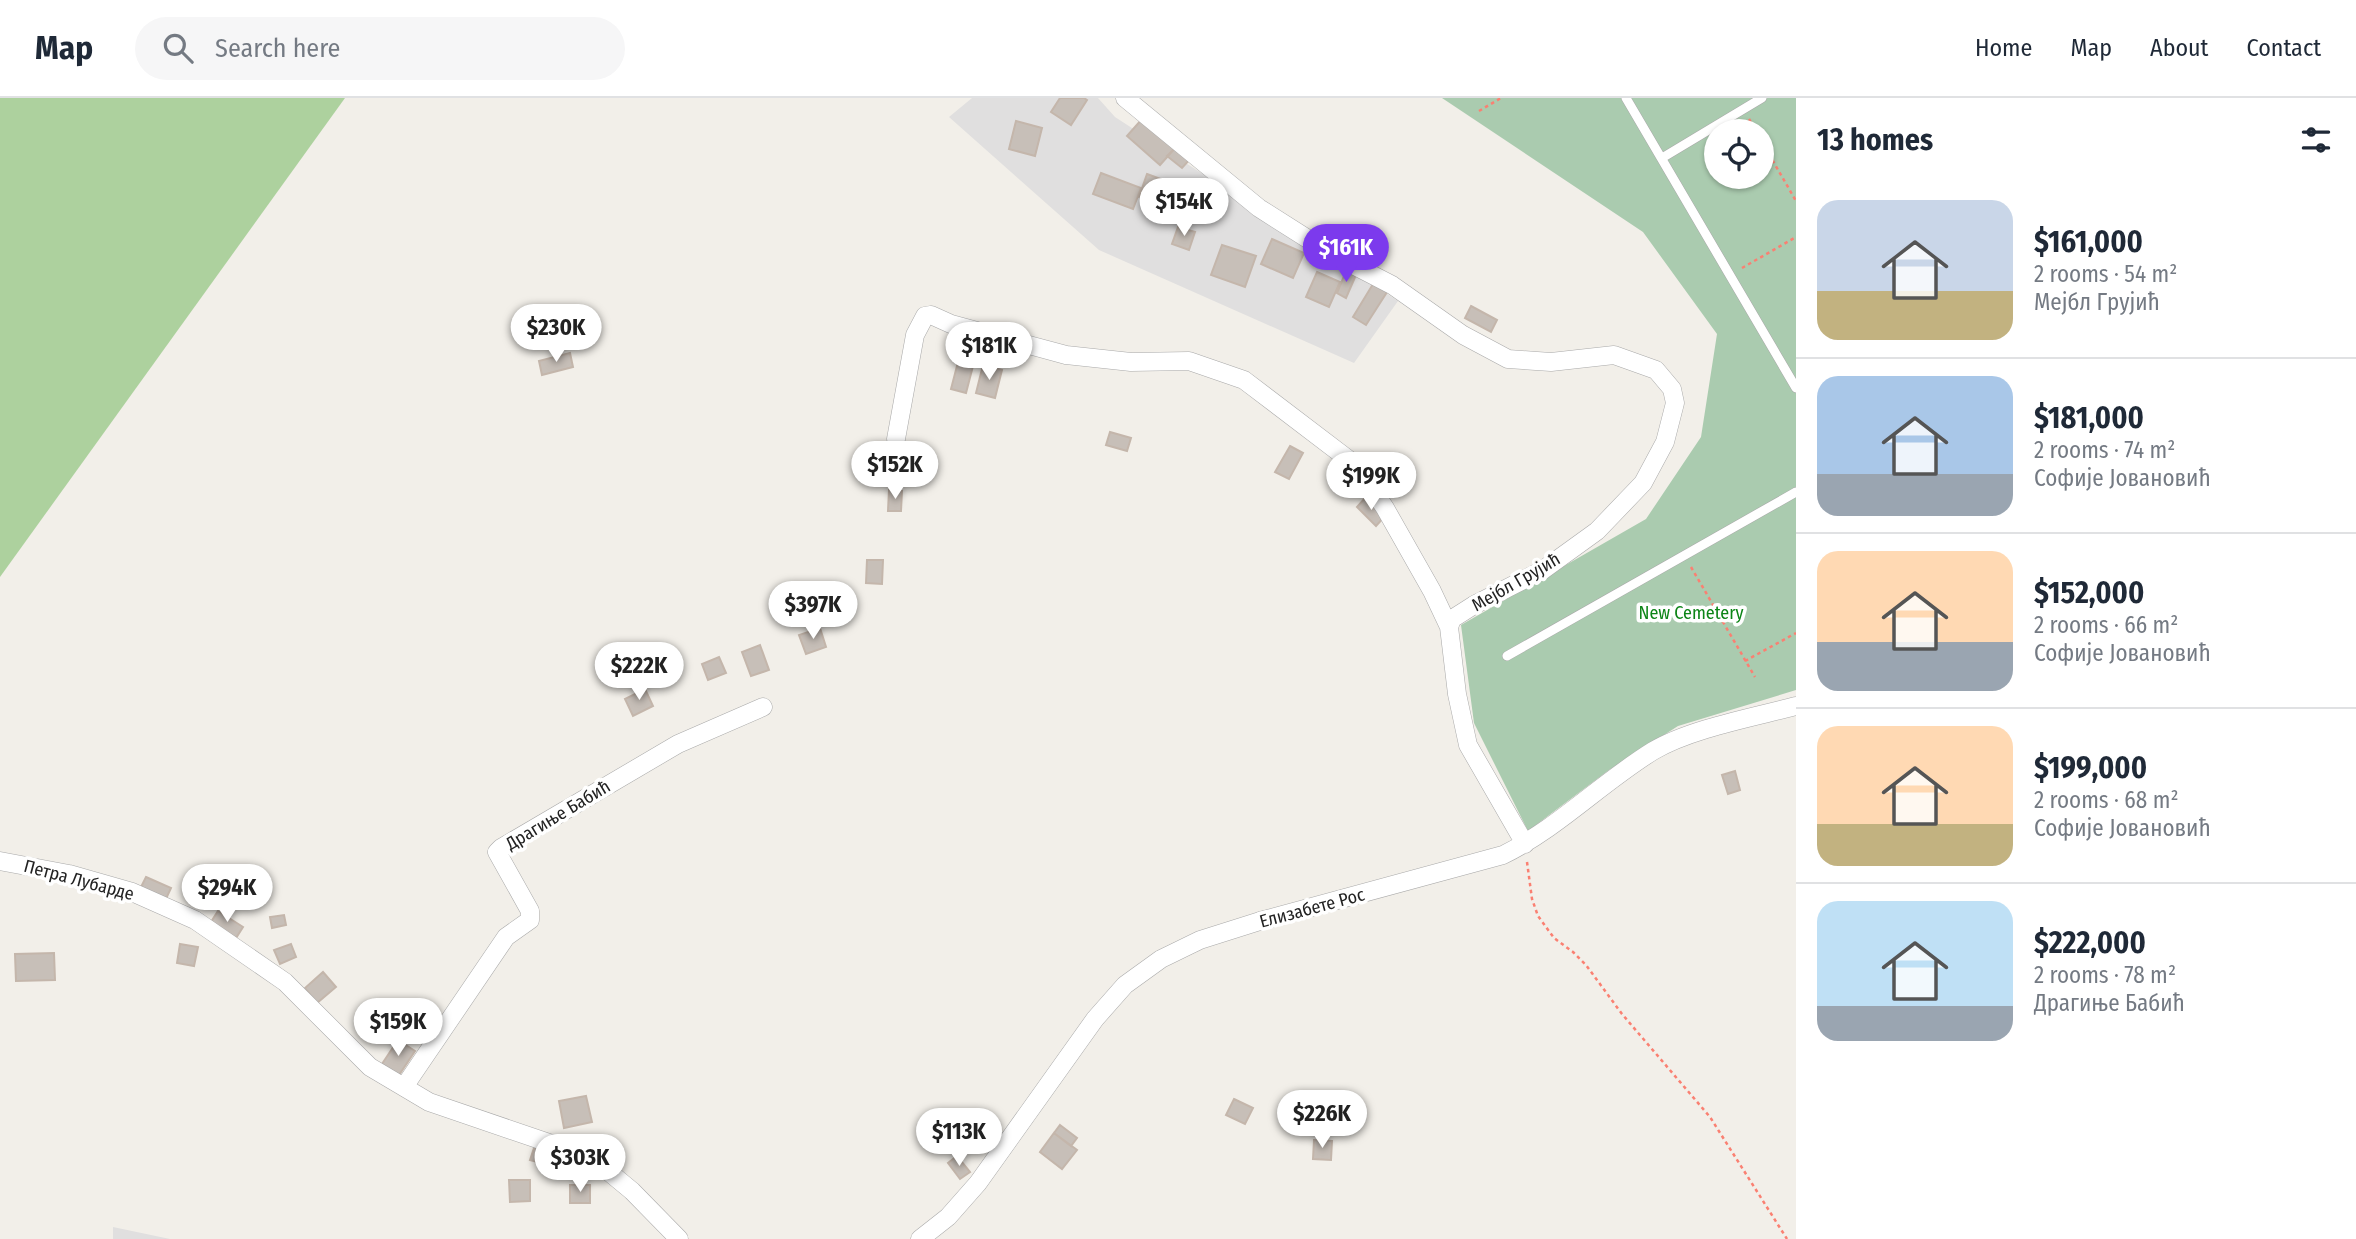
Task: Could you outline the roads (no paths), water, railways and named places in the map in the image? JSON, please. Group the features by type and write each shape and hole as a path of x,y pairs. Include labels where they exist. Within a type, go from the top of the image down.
{"street":[{"name":"Мејбл Грујић","path":"1125,98 1259,208 1330,253 1392,285 1463,335 1508,359 1551,362 1614,355 1656,370 1672,389 1675,403 1665,442 1643,483 1597,531 1543,570 1452,619 1449,627"},
{"path":"896,439 915,335 925,316 931,315 951,324 1066,355 1131,362 1189,360 1244,380 1357,466 1385,508 1449,627 1457,694 1468,746 1525,844"},
{"name":"Елизабете Рос","path":"920,1239 948,1217 978,1183 1095,1019 1125,985 1161,959 1200,940 1260,921 1503,855 1525,844 1655,750 1675,740 1722,725 1796,706"},
{"name":"Драгиње Бабић","path":"404,1087 506,937 530,920 530,911 497,852 678,744 763,707"},
{"name":"Петра Лубарде","path":"0,861 69,874 132,892 195,920 285,982 370,1067 429,1102 597,1162 632,1191 678,1239"}],"lane":[{"path":"1626,98 1796,388"},
{"path":"1662,158 1762,98"},
{"path":"1507,656 1796,492"}],"park label":[{"name":"New Cemetery","path":"1691,613"}]}
